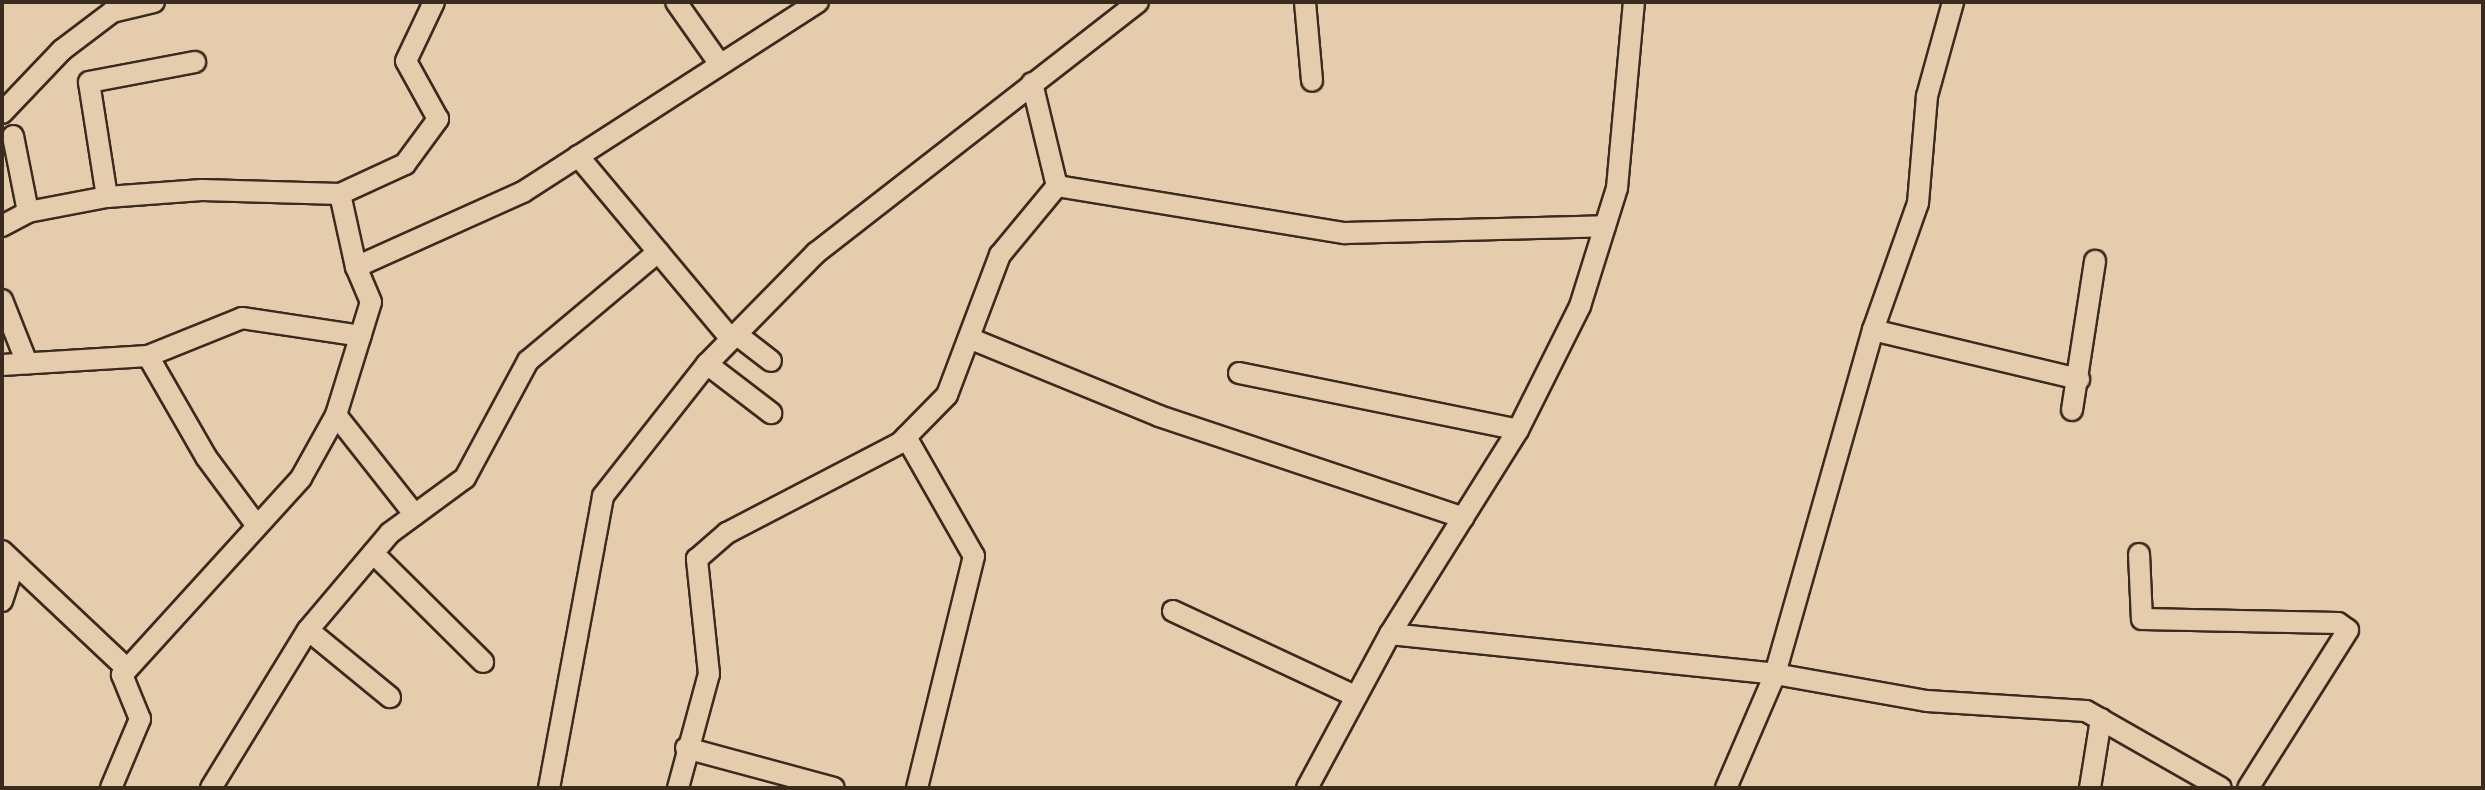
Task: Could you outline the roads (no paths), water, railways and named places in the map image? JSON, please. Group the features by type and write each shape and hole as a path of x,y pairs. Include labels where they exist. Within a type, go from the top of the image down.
{"street":[{"path":"2,113 62,50 112,12 154,2"},
{"path":"2,226 28,212 107,197 202,190 340,194 405,164 438,119 406,61 434,2"},
{"path":"676,2 719,63"},
{"path":"356,267 523,192 818,2"},
{"path":"549,788 603,496 707,364 816,253 1138,2"},
{"path":"1305,2 1312,81"},
{"path":"1307,788 1390,634 1518,430 1580,306 1617,188 1634,2"},
{"path":"1726,788 1775,674 1873,330 1918,203 1927,96 1953,2"},
{"path":"107,197 89,82 195,62"},
{"path":"1032,83 1057,186"},
{"path":"13,136 28,212"},
{"path":"578,156 658,252 734,336 771,361"},
{"path":"1057,186 1345,233 1605,226"},
{"path":"678,788 710,660 697,559 727,533 809,496 906,437 947,395 1000,255 1057,186"},
{"path":"111,788 140,719 122,675 301,478 336,415 371,302 356,267 340,194"},
{"path":"211,788 308,630 373,553 415,515 465,478 528,361 658,252"},
{"path":"2072,410 2095,261"},
{"path":"2,300 27,363"},
{"path":"2,365 148,356 242,318 361,336"},
{"path":"1873,330 2079,379"},
{"path":"969,338 1159,416 1463,518"},
{"path":"148,356 206,457 257,526"},
{"path":"707,364 771,413"},
{"path":"1239,373 1518,430"},
{"path":"336,415 415,515"},
{"path":"906,437 974,556 917,788"},
{"path":"373,553 483,662"},
{"path":"2139,554 2142,619 2338,623 2348,630 2248,788"},
{"path":"8,558 127,669"},
{"path":"2,601 8,558"},
{"path":"1173,611 1355,696"},
{"path":"308,630 390,697"},
{"path":"1390,634 1775,674 2101,719 2221,788"},
{"path":"2090,788 2101,719"},
{"path":"686,748 834,788"}]}
